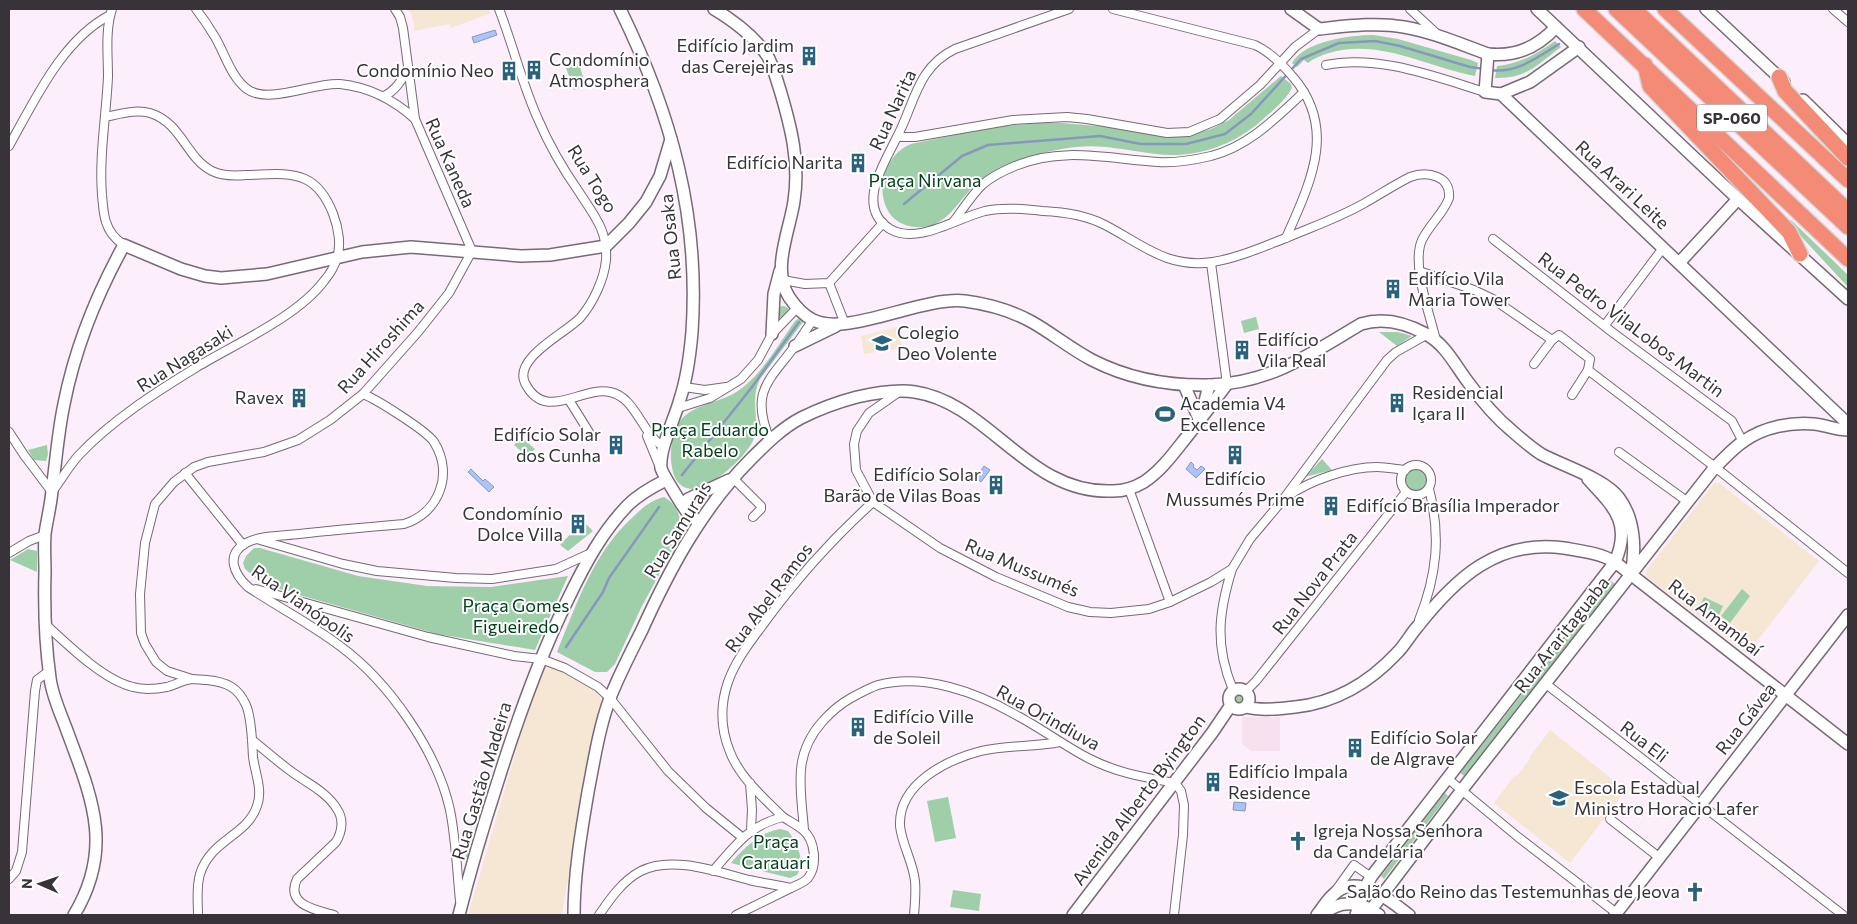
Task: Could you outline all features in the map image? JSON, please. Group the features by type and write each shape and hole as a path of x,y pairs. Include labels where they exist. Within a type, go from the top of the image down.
{"highway":[{"name":"SP-060","path":"1584,9 1848,259"},
{"name":"SP-060","path":"1616,9 1848,227"},
{"name":"SP-060","path":"1634,9 1848,211"},
{"name":"SP-060","path":"1665,9 1848,180"},
{"path":"1645,66 1650,86 1789,232 1800,254"},
{"path":"1779,77 1785,92 1848,158"}],"street":[{"name":"Rua Kaneda","path":"196,9 216,38 235,75 251,92 269,95 339,84 384,96 415,119 472,252"},
{"path":"395,9 400,17 403,28 415,119"},
{"name":"Rua Togo","path":"499,9 537,118 564,170 602,227 606,246 606,262 600,284 585,311 530,359 524,370 524,380 536,397 549,402 569,400 595,392 611,392 624,399 631,406 657,444 664,447"},
{"name":"Rua Osaka","path":"620,9 649,73 662,108 678,164 688,208 692,237 693,290 690,350 684,386 664,447 663,474"},
{"path":"714,9 741,27 752,37 771,62 785,106 793,140 796,168 794,201 782,264 774,294 772,334"},
{"name":"Rua Narita","path":"883,223 878,216 873,200 876,177 898,137 921,80 933,64 943,55 978,40 1069,9"},
{"path":"1113,9 1245,42 1264,49 1300,84 1317,126 1317,153 1308,187 1286,238"},
{"path":"1291,9 1319,30"},
{"path":"1410,9 1439,36"},
{"path":"1537,9 1738,199 1848,299"},
{"path":"1706,9 1847,139"},
{"path":"1834,9 1848,22"},
{"path":"111,12 107,31 106,117 101,166 103,208 106,221 110,232 124,245 181,269 205,276 222,278 267,274 362,252 411,247 521,256 550,255 606,246 641,209 660,176 671,139"},
{"path":"9,146 50,74 83,34 111,12"},
{"path":"898,137 915,137 1013,120 1067,118 1087,119 1168,133 1189,132 1220,119 1283,66 1295,47 1319,30 1388,25 1439,36 1488,57 1525,50 1544,39 1556,27"},
{"path":"1326,65 1353,62 1409,69 1485,92 1501,94 1530,82 1579,47"},
{"path":"1485,92 1488,57"},
{"path":"384,96 390,93 408,70"},
{"path":"954,221 983,185 998,174 1021,163 1036,158 1058,155 1089,154 1158,162 1190,160 1212,155 1238,145 1263,130 1304,92"},
{"name":"Rua Arari Leite","path":"1501,94 1848,424"},
{"path":"106,117 130,111 149,113 163,118 179,133 201,162 219,174 232,176 292,175 305,179 314,185 330,204 338,230 337,257"},
{"path":"660,176 678,164"},
{"path":"786,280 814,284 829,283 883,223 890,229 916,234 987,211 1003,209 1061,212 1103,224 1163,258 1189,263 1212,262 1236,257 1336,218 1410,177 1419,174 1434,175 1443,180 1450,191 1450,198 1422,238 1419,249 1419,271 1432,337"},
{"path":"1679,263 1738,199"},
{"name":"Rua Pedro VilaLobos Martin","path":"1493,239 1732,421 1743,442"},
{"path":"74,915 86,892 95,868 96,824 87,782 50,680 44,623 45,535 64,403 75,359 106,278 124,245"},
{"path":"1604,325 1663,248"},
{"name":"Rua Hiroshima","path":"192,679 167,671 156,662 144,644 141,633 140,594 146,537 155,504 164,492 185,473 208,462 264,452 298,440 330,420 363,394 418,332 449,293 472,252"},
{"name":"Rua Nagasaki","path":"52,492 79,456 112,425 196,368 287,314 324,281 337,257"},
{"path":"1212,262 1227,384"},
{"path":"782,264 787,293 797,308 813,320 824,324 846,322 947,302 962,301 984,304 1033,323 1108,368 1144,380 1184,385 1227,384 1262,378 1367,322 1389,321 1410,326 1432,337 1450,355 1487,408 1533,449 1612,490 1620,499 1626,510 1634,539 1631,575"},
{"path":"1419,271 1485,295 1552,340"},
{"path":"786,280 796,295 815,312 846,322"},
{"path":"829,283 846,322"},
{"path":"678,408 704,400 730,386 752,368 772,334 797,308"},
{"path":"770,440 762,414 761,402 764,391 768,380 813,320"},
{"path":"795,346 846,322"},
{"path":"1534,364 1552,340 1559,335 1590,359 1588,370 1572,395"},
{"name":"Rua Mussumés","path":"900,390 869,413 857,431 854,444 856,470 872,502 940,548 996,577 1068,607 1090,612 1111,613 1149,609 1170,602 1212,582 1232,568 1250,539 1282,501 1387,360 1396,352 1432,337"},
{"path":"1588,370 1715,467 1848,573"},
{"name":"Rua Samurais","path":"574,915 578,859 586,806 595,753 610,698 656,598 687,542 732,479 770,440 800,419 841,401 900,390 930,394 945,401 988,430 1034,466 1068,484 1099,491 1114,491 1129,489 1142,483 1156,472 1200,421 1227,384"},
{"path":"1184,385 1200,421"},
{"path":"1200,421 1209,385"},
{"path":"684,386 705,390 730,386"},
{"name":"Rua Vianópolis","path":"363,394 409,422 433,440 442,466 441,489 434,504 422,515 404,524 257,539 243,545 236,552 233,563 236,574 248,587 340,646 365,668 397,702 428,754 445,792 452,825 460,911"},
{"path":"569,400 592,437"},
{"path":"1816,424 1826,419 1835,411"},
{"name":"Rua Araritaguaba","path":"1372,913 1382,895 1462,790 1715,467 1743,442 1764,430 1789,424 1816,424 1839,430 1848,430"},
{"name":"Rua Togo","path":"643,425 663,474"},
{"path":"9,432 52,492"},
{"path":"1619,452 1688,502"},
{"path":"1417,626 1431,588 1436,550 1435,517 1429,489 1430,474 1423,467 1413,465 1405,470 1401,479 1406,492 1410,495 1421,495 1429,489"},
{"path":"1282,501 1304,486 1353,470 1376,467 1405,470"},
{"path":"185,473 243,545"},
{"path":"541,659 591,553 628,505 663,474 703,518"},
{"path":"1583,475 1614,508 1619,520 1622,540 1621,549 1615,562"},
{"path":"1299,478 1300,483 1304,486"},
{"path":"683,497 732,479 761,506 761,509 753,516"},
{"path":"1129,489 1170,602"},
{"name":"Rua Nova Prata","path":"1246,691 1256,681 1406,492"},
{"path":"683,497 688,513 687,542"},
{"name":"Rua Abel Ramos","path":"783,817 750,783 731,754 726,741 723,720 723,708 728,681 754,638 803,572 834,538 872,502"},
{"path":"688,513 703,518"},
{"path":"9,553 29,540 45,535"},
{"path":"257,539 350,566 377,571 456,578 492,579 556,569 591,553"},
{"name":"Rua Amambaí","path":"1246,707 1266,709 1304,706 1328,700 1342,694 1379,671 1398,652 1417,626 1453,586 1473,569 1492,558 1515,550 1552,547 1591,553 1615,562 1848,744"},
{"path":"1591,553 1607,572"},
{"name":"Rua Araritaguaba","path":"1358,910 1365,888 1371,877 1615,562"},
{"path":"1232,568 1221,610 1220,645 1223,663 1233,690"},
{"path":"248,587 428,638 514,656 541,659 565,668 592,682 610,698 668,771 706,808 743,838"},
{"name":"Rua Gávea","path":"1617,915 1848,615"},
{"path":"44,623 94,666 119,683 134,688 157,688 192,679 222,682 232,686 240,694 249,716 259,788 258,804 252,818 218,845 206,859 198,884 199,915"},
{"name":"Rua Gastão Madeira","path":"460,911 480,838 511,739 541,659"},
{"path":"9,879 16,871 22,852 37,680 49,671"},
{"name":"Rua Orindiuva","path":"804,830 801,770 805,747 811,735 827,716 843,702 877,686 895,682 916,682 962,691 1016,715 1060,742 1114,770 1175,783"},
{"name":"Rua Eli","path":"1546,684 1843,915"},
{"path":"1240,688 1246,691 1249,701 1246,707 1240,709 1231,706 1228,699 1233,690 1240,688"},
{"name":"Avenida Alberto Byington","path":"1073,915 1175,783 1231,706"},
{"path":"252,740 328,798 338,810 341,824 340,836 297,879 294,887 296,897 300,903 334,915"},
{"path":"914,915 915,880 900,826 903,806 911,791 924,778 941,767 980,751 1060,742"},
{"path":"1447,778 1617,915"},
{"name":"Rua Abel Ramos","path":"750,783 751,830"},
{"path":"1174,915 1183,835 1184,806 1182,792 1175,783"},
{"path":"713,871 751,830 768,821 783,817 804,830 810,838 814,863 808,879 736,915"},
{"path":"1610,819 1660,858"},
{"path":"456,861 471,874"},
{"path":"599,915 612,897 631,877 652,867 671,865 693,867 791,888"},
{"path":"1318,915 1354,865 1371,877"},
{"path":"769,884 771,892 769,900"},
{"path":"1330,898 1341,889 1365,888 1382,895 1409,915"},
{"path":"1322,915 1330,909 1351,903 1358,910 1372,913"}],"shaded area":[{"path":"407,9 489,9 491,13 451,28 449,24 414,31 411,13"},
{"name":"Colegio Deo Volente","path":"897,327 902,348 864,354 861,336"},
{"path":"1714,483 1719,483 1819,561 1747,654 1646,576 1646,571"},
{"path":"551,666 586,684 600,697 601,701 589,752 562,915 468,915 521,734 542,672 545,667"},
{"path":"1242,717 1280,717 1280,751 1251,751 1242,744"},
{"name":"Escola Estadual Ministro Horacio Lafer","path":"1550,730 1626,790 1570,863 1494,803 1515,775 1517,776"}],"green space":[{"path":"1374,35 1398,39 1471,60 1478,63 1475,76 1385,51 1366,49 1348,49 1329,53 1308,63 1304,60 1297,67 1292,63 1298,55 1317,44 1353,36"},
{"path":"1555,41 1561,47 1531,70 1506,78 1495,78 1497,66 1528,58"},
{"path":"579,64 586,86 574,90 566,68"},
{"name":"Praça Nirvana","path":"1281,76 1291,84 1292,88 1282,102 1250,130 1212,149 1170,155 1087,146 1040,154 1007,165 987,176 972,188 948,216 933,225 924,227 906,225 894,218 886,206 883,193 884,178 889,164 898,152 911,144 992,127 1038,123 1110,127 1164,136 1187,135 1211,129 1229,120"},
{"path":"1785,217 1792,221 1848,275 1848,287 1785,219"},
{"path":"781,306 785,306 789,312 785,318 781,318 777,314 777,310"},
{"name":"Praça Eduardo Rabelo","path":"800,317 803,322 760,379 755,401 756,428 752,443 738,461 718,478 699,488 691,489 681,486 674,475 671,458 673,440 680,421 690,412 731,395 745,386 774,353 795,321"},
{"path":"1256,317 1259,329 1244,333 1241,321"},
{"path":"1379,332 1398,332 1412,336 1397,346"},
{"path":"521,437 535,449 528,457 514,445"},
{"path":"47,445 48,454 46,461 34,460 28,450"},
{"path":"1322,459 1332,470 1305,477"},
{"path":"1416,468 1421,469 1427,475 1427,485 1421,491 1416,492 1411,491 1405,485 1404,480 1405,475 1411,469"},
{"path":"664,497 676,508 681,525 680,536 641,608 615,664 607,672 595,672 557,652 588,579 608,545 641,509"},
{"path":"583,521 593,531 568,551 560,545"},
{"name":"Praça Gomes Figueiredo","path":"254,548 260,548 358,576 427,586 491,587 568,576 535,650 437,634 285,591 258,580 245,569 243,563 246,556"},
{"path":"28,549 37,551 37,572 10,560"},
{"path":"1611,581 1615,584 1464,776 1460,773"},
{"path":"1742,589 1750,596 1730,623 1721,616"},
{"path":"1704,597 1723,606 1719,615 1700,606"},
{"path":"1237,693 1241,693 1245,699 1241,705 1237,705 1233,701 1233,697"},
{"path":"1445,793 1448,796 1384,879 1381,876"},
{"path":"948,797 956,838 935,842 927,801"},
{"name":"Praça Carauari","path":"780,829 788,831 799,852 801,864 797,875 790,878 731,863 747,846 759,837"},
{"path":"461,833 473,833 467,861"},
{"path":"953,890 981,894 979,911 950,907"}],"water":[{"path":"495,30 497,35 474,43 472,37"},
{"path":"1191,462 1197,470 1201,466 1205,469 1196,478 1186,469"},
{"path":"984,466 990,470 981,482 976,478"},
{"path":"471,469 483,481 485,479 494,487 489,492 468,472"},
{"path":"1234,802 1246,803 1245,811 1233,810"}],"waterway":[{"path":"904,204 962,156 988,145 1100,136 1141,144 1186,144 1225,134 1251,114 1301,59 1339,43 1375,41 1400,46 1470,67 1485,69"},
{"path":"1490,70 1500,71 1518,67 1559,44"},
{"path":"682,475 752,387 799,322"},
{"path":"566,647 603,592 609,578 659,507"}],"place":[{"name":"Edifício Jardim das Cerejeiras","path":"809,56"},
{"name":"Condomínio Atmosphera","path":"534,70"},
{"name":"Condomínio Neo","path":"509,71"},
{"name":"Edifício Narita","path":"858,163"},
{"name":"Edifício Vila Maria Tower","path":"1393,289"},
{"name":"Colegio Deo Volente","path":"882,343"},
{"name":"Edifício Vila Real","path":"1242,350"},
{"name":"Ravex","path":"299,398"},
{"name":"Residencial Içara II","path":"1397,403"},
{"name":"Academia V4 Excellence","path":"1165,414"},
{"name":"Edifício Solar dos Cunha","path":"616,445"},
{"name":"Edifício Mussumés Prime","path":"1235,455"},
{"name":"Edifício Solar Barão de Vilas Boas","path":"996,485"},
{"name":"Edifício Brasília Imperador","path":"1331,506"},
{"name":"Condomínio Dolce Villa","path":"578,524"},
{"name":"Edifício Ville de Soleil","path":"858,727"},
{"name":"Edifício Solar de Algrave","path":"1355,748"},
{"name":"Edifício Impala Residence","path":"1213,782"},
{"name":"Escola Estadual Ministro Horacio Lafer","path":"1559,798"},
{"name":"Igreja Nossa Senhora da Candelária","path":"1298,841"},
{"name":"Salão do Reino das Testemunhas de Jeova","path":"1695,892"}]}
